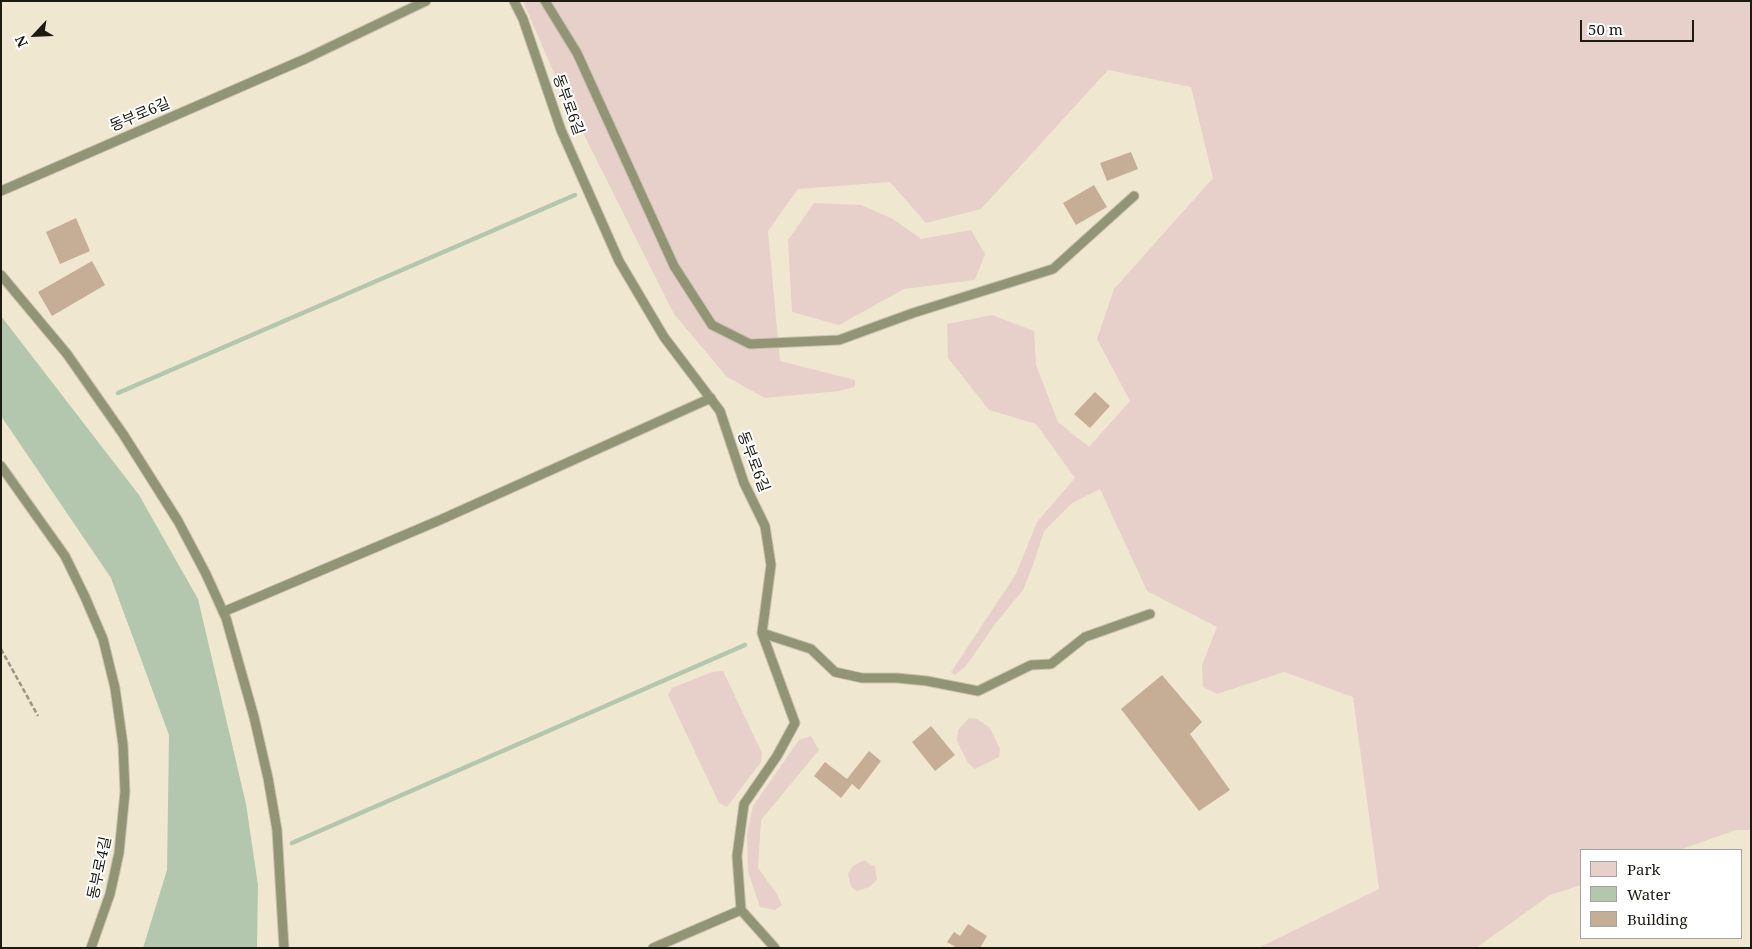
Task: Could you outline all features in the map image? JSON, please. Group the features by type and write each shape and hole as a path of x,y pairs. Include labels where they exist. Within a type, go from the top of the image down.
{"lane":[{"name":"동부로6길","path":"1,190 305,59 426,1"},
{"name":"동부로6길","path":"514,1 523,19 561,130 618,261 664,337 720,411 744,483 766,526 771,565 762,633 795,723 777,756 744,804 736,856 741,910"},
{"path":"545,1 577,53 674,266 712,325 750,344 839,340 913,313 1053,269 1134,196"},
{"path":"1,275 67,354 123,434 178,522 206,574 223,612 254,717 268,778 277,830 284,948"},
{"path":"223,612 440,520 711,398"},
{"name":"동부로4길","path":"1,466 65,556 103,639 116,688 123,745 125,792 119,852 110,894 91,948"},
{"path":"762,633 811,649 835,672 862,678 897,678 927,681 978,691 1031,665 1051,664 1085,637 1150,614"},
{"path":"653,948 741,910 775,948"}],"path":[{"path":"1,649 38,716"}],"green space":[{"path":"523,1 1751,1 1751,830 1736,830 1682,849 1580,849 1580,885 1550,895 1476,948 1258,948 1379,889 1353,697 1284,672 1217,694 1203,687 1202,665 1217,627 1147,591 1100,489 1072,503 1044,531 1023,590 995,624 966,666 955,675 951,672 1016,574 1037,522 1075,478 1036,424 989,410 948,358 947,324 992,315 1034,331 1036,365 1058,422 1089,447 1130,401 1097,339 1114,289 1213,178 1191,87 1108,70 981,209 926,223 890,182 798,189 768,231 780,361 855,380 855,387 839,391 765,398 727,377 674,314 559,85"},
{"path":"814,203 861,205 893,219 921,239 971,230 985,254 975,280 904,289 839,325 792,312 788,240"},
{"path":"723,671 762,753 761,762 727,807 719,803 668,695 672,688 712,672"},
{"path":"969,718 977,719 990,728 1000,749 999,757 975,769 968,763 957,741 958,730"},
{"path":"811,736 819,750 761,820 758,868 777,894 782,905 775,910 760,907 748,871 747,834 753,806 799,740"},
{"path":"864,860 875,867 877,880 869,887 857,891 851,887 848,874 853,866"}],"water":[{"path":"1,316 139,495 198,599 246,804 258,885 257,948 143,948 167,870 169,735 111,578 1,416"}],"building":[{"path":"1131,152 1138,169 1107,181 1100,163"},
{"path":"1094,185 1107,207 1076,225 1063,203"},
{"path":"76,218 90,251 60,264 46,232"},
{"path":"92,261 105,285 52,316 38,292"},
{"path":"1095,392 1110,406 1090,428 1074,414"},
{"path":"1162,675 1202,722 1190,734 1230,790 1199,811 1121,709"},
{"path":"931,726 955,755 935,771 912,742"},
{"path":"869,751 881,761 859,790 852,784 841,798 814,776 825,762 847,779"},
{"path":"968,924 987,936 980,948 957,948 947,942 954,932 960,936"}],"waterway":[{"path":"118,393 575,195"},
{"path":"292,843 745,645"}]}
